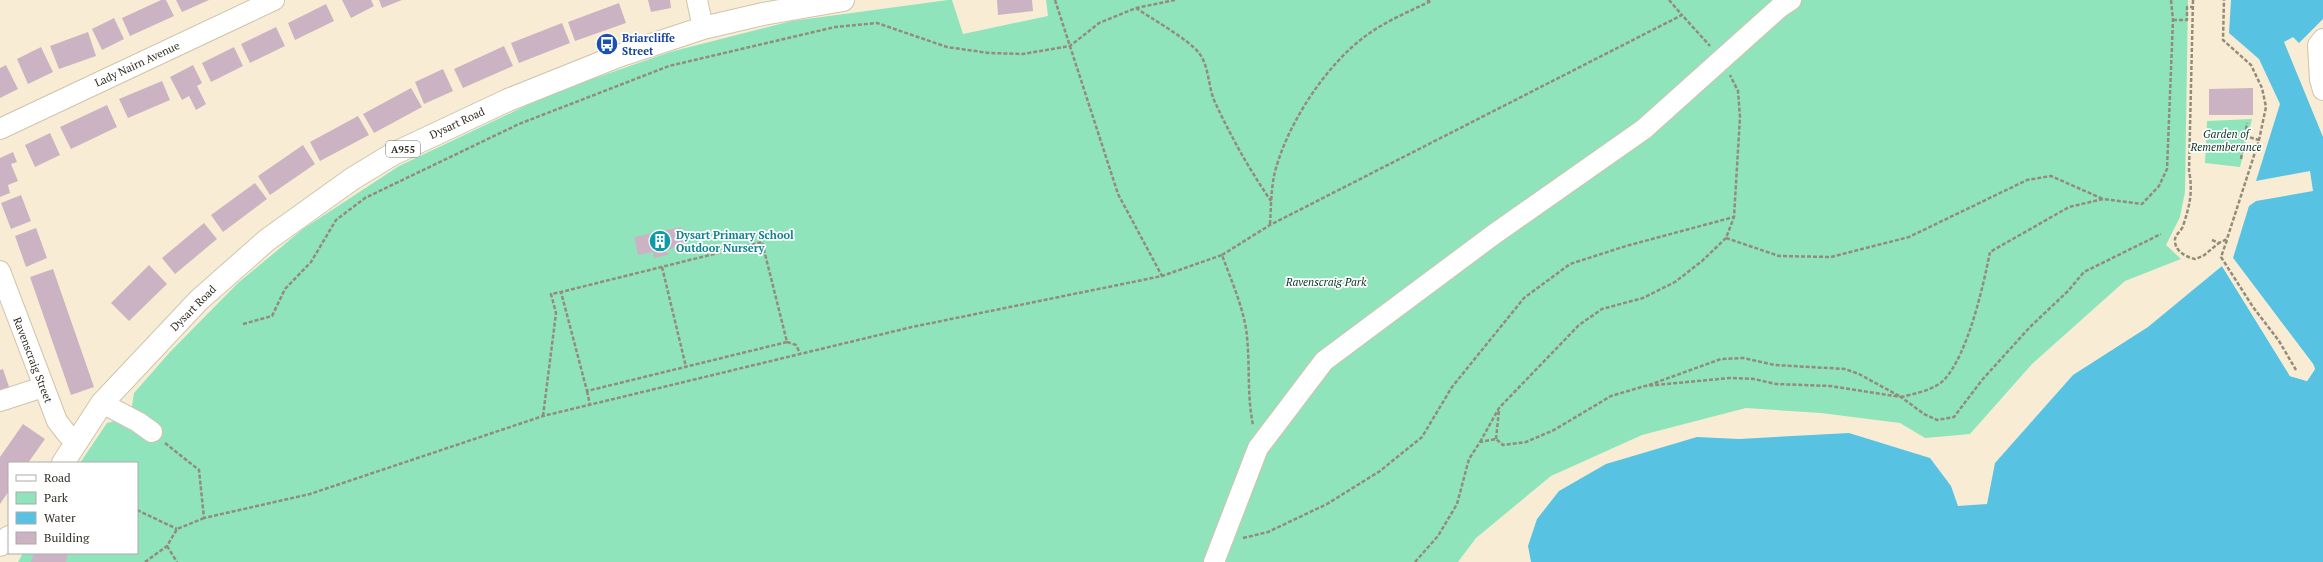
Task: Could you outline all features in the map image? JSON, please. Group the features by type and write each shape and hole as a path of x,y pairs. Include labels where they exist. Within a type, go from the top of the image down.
{"main road":[{"name":"Dysart Road","path":"64,462 102,403 131,371 216,285 267,240 352,179 393,154 514,97 618,56 703,28 763,14 843,0"},
{"path":"0,545 8,538"}],"street":[{"name":"Lady Nairn Avenue","path":"0,129 274,0"},
{"path":"697,0 703,28"},
{"path":"1214,562 1258,448 1324,361 1493,235 1644,129 1779,8 1791,0"},
{"path":"2323,39 2318,45 2320,79 2323,90"},
{"name":"Ravenscraig Street","path":"0,271 57,421 67,434 77,442"},
{"path":"0,402 43,387"},
{"path":"102,403 138,422 152,432"}],"path":[{"path":"1055,0 1118,194 1162,276"},
{"path":"243,324 272,316 285,289 311,262 336,220 365,198 519,124 669,66 835,27 876,23 947,47 989,53 1023,54 1070,46 1099,24 1136,8 1175,0"},
{"path":"1427,0 1433,0"},
{"path":"1270,225 1274,176 1292,128 1336,63 1366,35 1433,0"},
{"path":"1415,562 1438,536 1457,504 1469,459 1499,408 1579,325 1602,309 1643,298 1675,282 1702,261 1726,238 1734,217 1740,117 1738,91 1722,59 1669,0"},
{"path":"1726,238 1779,256 1831,257 1909,237 2027,180 2051,176 2103,199 2142,204 2159,186 2167,169 2173,20 2171,0"},
{"path":"2193,0 2194,28 2189,171 2192,189 2183,227 2175,238 2176,245 2183,255 2195,260 2227,239"},
{"path":"2224,0 2223,40 2251,65 2262,88 2266,107 2259,140 2221,257 2253,307 2279,341 2296,370"},
{"path":"2173,20 2187,20 2187,7 2193,7"},
{"path":"1136,8 1171,30 1199,53 1208,74 1213,98 1240,153 1272,202"},
{"path":"145,562 166,546 177,529 204,518 310,494 543,416 912,327 1162,276 1222,255 1270,225 1682,15"},
{"path":"2241,159 2247,123"},
{"path":"2209,138 2224,138 2238,134 2259,140"},
{"path":"1645,386 1730,378 1776,384 1830,386 1901,397 1922,391 1943,381 1956,362 1982,291 1990,252 2069,206 2103,199"},
{"path":"1221,543 1268,532 1327,504 1380,471 1422,437 1452,387 1524,298 1570,264 1626,246 1734,217"},
{"path":"1480,442 1496,440 1503,445 1526,442 1554,430 1611,396 1645,386 1721,359 1743,358 1775,365 1845,369 1865,376 1901,397 1924,414 1937,420 1954,417 1982,380 2030,327 2068,291 2084,272 2160,234"},
{"path":"2212,240 2219,243"},
{"path":"543,416 556,313 551,294 762,242 787,342"},
{"path":"1222,255 1236,293 1247,335 1249,402 1258,448"},
{"path":"662,267 686,367"},
{"path":"561,292 590,405"},
{"path":"586,391 787,342 796,345 800,353"},
{"path":"1496,440 1499,408"},
{"path":"152,432 199,470 204,518"},
{"path":"138,510 177,529"},
{"path":"166,546 177,562"}],"green space":[{"name":"Ravenscraig Park","path":"948,0 952,0 963,34 1048,16 1046,0 2188,0 2185,192 2180,217 2166,245 2181,259 2125,281 2032,364 1970,434 1925,438 1900,423 1821,413 1746,408 1642,435 1551,476 1476,538 1458,562 18,562 22,554 138,554 138,462 81,462 107,423 122,419 132,406 134,393 170,352 238,283 303,229 399,166 555,92 670,52 792,21"},
{"name":"Garden of Rememberance","path":"2252,119 2240,167 2205,163 2207,121"}],"water":[{"path":"2231,0 2323,0 2323,19 2299,43 2293,37 2284,42 2323,137 2323,562 1531,562 1528,546 1537,519 1559,491 1606,464 1697,437 1739,439 1849,433 1930,458 1951,486 1958,506 1987,504 1995,463 2073,375 2148,327 2222,266 2290,376 2307,381 2315,369 2313,364 2233,258 2249,206 2256,201 2313,191 2310,171 2256,181 2280,104 2259,59 2229,33"}],"pier":[{"path":"2233,258 2313,364 2315,369 2307,381 2290,376 2222,266 2223,265 2292,375 2306,379 2313,369 2232,260"}],"building":[{"path":"161,0 166,0 174,16 130,36 122,18"},
{"path":"176,0 209,0 182,12"},
{"path":"342,0 371,0 374,6 351,18"},
{"path":"379,0 402,0 382,8"},
{"path":"648,0 670,0 671,8 651,12"},
{"path":"997,0 1032,0 1033,11 998,15"},
{"path":"619,3 626,23 575,41 568,22"},
{"path":"326,4 334,21 295,40 288,23"},
{"path":"114,18 124,39 102,50 92,29"},
{"path":"562,23 570,43 519,63 511,43"},
{"path":"276,27 285,46 250,63 241,44"},
{"path":"88,32 96,56 59,69 50,46"},
{"path":"504,46 513,66 463,88 454,69"},
{"path":"41,47 53,72 28,84 17,59"},
{"path":"234,47 243,66 211,82 202,63"},
{"path":"6,65 18,89 0,98 0,68"},
{"path":"193,65 202,83 197,86 206,104 196,110 189,96 182,100 170,77"},
{"path":"443,69 453,91 424,104 415,82"},
{"path":"162,81 170,100 128,118 119,99"},
{"path":"411,88 422,107 374,133 363,114"},
{"path":"2253,88 2253,115 2209,115 2209,89"},
{"path":"107,105 117,127 71,149 60,127"},
{"path":"358,116 369,135 320,161 310,142"},
{"path":"50,133 60,155 35,167 25,145"},
{"path":"303,145 315,164 270,195 258,176"},
{"path":"13,152 17,162 11,164 18,181 8,185 10,193 0,197 0,158"},
{"path":"255,183 267,199 223,232 211,215"},
{"path":"21,195 31,221 11,229 1,203"},
{"path":"204,223 217,239 175,274 162,258"},
{"name":"Dysart Primary School Outdoor Nursery","path":"681,227 685,246 666,250 668,255 654,258 653,252 638,255 634,237"},
{"path":"36,228 47,258 26,267 15,236"},
{"path":"149,265 167,284 129,321 111,303"},
{"path":"53,269 94,387 71,395 30,277"},
{"path":"3,369 11,393 0,397 0,370"},
{"path":"23,424 45,439 29,462 8,462 8,492 0,504 0,457"},
{"path":"34,554 68,554 66,562 31,562"}],"place":[{"name":"Briarcliffe Street","path":"607,44"},
{"name":"Dysart Primary School Outdoor Nursery","path":"660,241"}]}
